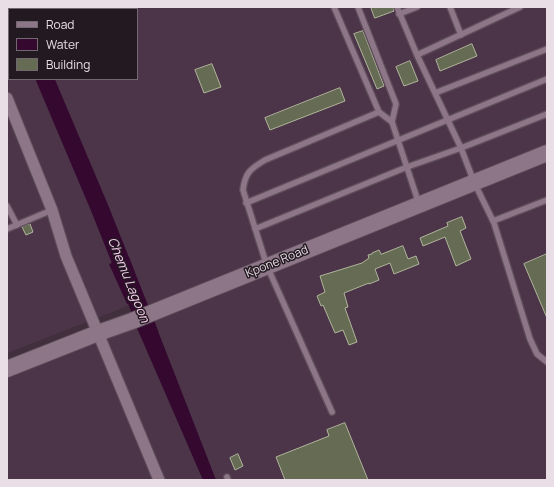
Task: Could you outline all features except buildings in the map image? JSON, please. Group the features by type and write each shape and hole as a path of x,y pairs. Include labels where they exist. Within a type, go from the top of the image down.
{"main road":[{"name":"Kpone Road","path":"7,370 547,153"}],"street":[{"path":"7,98 52,210 66,256 159,480"}],"lane":[{"path":"334,7 379,112 392,122"},
{"path":"358,7 396,104 392,122 419,204"},
{"path":"397,7 417,55 462,148 474,182 493,221 530,339 537,354 547,362"},
{"path":"399,14 416,7"},
{"path":"450,7 461,34"},
{"path":"417,55 520,7"},
{"path":"435,93 547,50"},
{"path":"246,203 398,140 449,121 547,79"},
{"path":"332,412 267,266 246,203 243,190 244,178 252,168 265,160 379,112"},
{"path":"255,228 407,167 462,148 547,114"},
{"path":"493,221 547,200"},
{"path":"7,206 17,225"},
{"path":"7,229 52,210"}],"shaded area":[{"path":"7,7 547,7 547,480 216,480 145,298 7,353"},
{"path":"137,328 203,480 7,480 7,376"}],"water":[{"path":"129,257 144,297 127,304 109,264"},
{"path":"154,321 216,480 203,480 137,328"}],"waterway":[{"name":"Chemu Lagoon","path":"45,80 100,209 149,332"}]}
